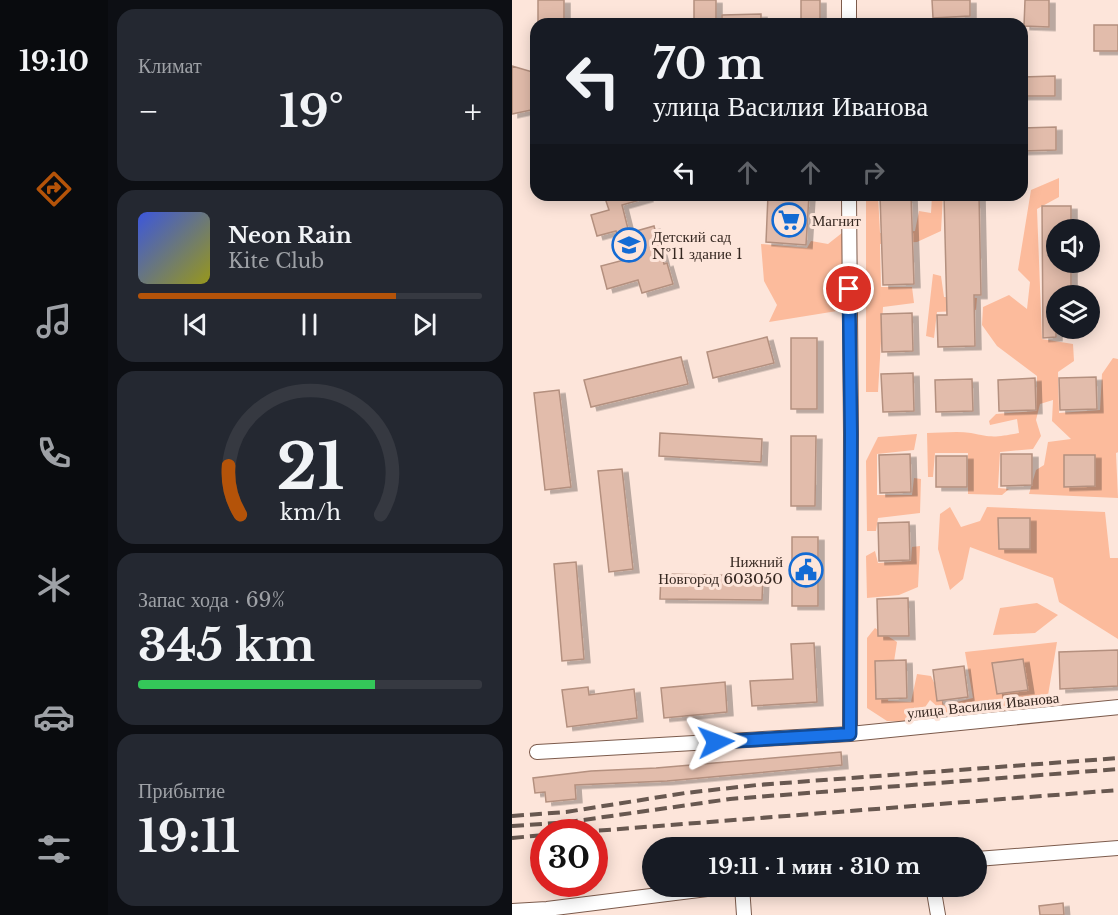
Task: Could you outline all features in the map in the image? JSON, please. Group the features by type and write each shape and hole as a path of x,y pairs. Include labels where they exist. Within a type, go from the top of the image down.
{"street":[{"path":"849,0 849,18"},
{"path":"849,201 850,734"},
{"name":"улица Василия Иванова","path":"537,752 850,734 1118,708"},
{"path":"987,858 1118,848"},
{"path":"512,911 547,912 644,897"},
{"path":"743,897 744,915"},
{"path":"935,897 938,915"}],"shaded area":[{"path":"1059,178 1059,197 1037,209 1042,339 1073,344 1074,361 1058,372 1059,413 1100,410 1102,374 1113,358 1118,359 1119,452 1116,453 1118,498 1029,494 1036,470 1044,465 1048,442 1071,439 1052,421 1053,400 1040,404 1036,420 1041,436 1033,449 1000,452 998,488 1009,489 1002,495 968,494 968,453 935,453 933,477 928,477 927,433 966,432 995,436 1019,433 1017,419 990,425 989,421 996,414 1036,411 1037,376 997,346 982,325 983,307 1009,295 1027,309 1030,282 1018,270 1031,190"},
{"path":"866,201 878,201 880,233 915,231 919,211 931,213 932,201 943,201 941,231 917,242 880,244 881,287 912,287 914,303 883,307 878,392 866,392"},
{"path":"847,229 845,274 830,274 828,284 843,292 837,311 769,322 777,305 764,281 761,244 807,248 811,241 828,244"},
{"path":"933,274 941,276 944,297 977,298 976,310 937,312 934,338 926,336"},
{"path":"917,434 914,450 877,454 877,495 912,495 914,478 921,479 920,513 878,518 876,531 867,531 866,461 878,437"},
{"path":"950,507 961,527 980,521 987,507 1105,512 1110,558 1118,558 1118,639 1059,602 1053,578 970,547 963,579 950,590 938,549 940,514"},
{"path":"920,546 918,587 899,595 867,598 866,556 875,551 878,563 911,561 912,547"},
{"path":"1037,603 1058,615 1035,633 993,635 1000,608"},
{"path":"875,628 897,642 888,701 911,702 917,674 931,676 944,705 973,698 965,652 1057,642 1046,707 949,717 930,700 915,722 887,721 867,708 867,638"}],"building":[{"path":"538,0 564,0 564,18 538,18"},
{"path":"694,0 716,0 716,18 694,18"},
{"path":"801,0 820,0 820,18 801,18"},
{"path":"932,0 970,0 970,16 933,18"},
{"path":"1025,0 1049,0 1049,27 1028,26 1028,18 1024,18"},
{"path":"761,14 761,18 722,18 722,15"},
{"path":"1094,25 1118,25 1118,51 1094,51"},
{"path":"512,66 530,71 530,110 512,114"},
{"path":"1055,76 1055,96 1028,96 1028,77"},
{"path":"1056,127 1056,150 1028,151 1028,128"},
{"path":"606,201 636,201 622,205 629,233 654,226 664,264 667,263 673,284 642,293 638,280 607,289 601,266 624,260 616,231 597,236 591,215 609,210"},
{"path":"768,201 809,201 806,245 766,242"},
{"path":"880,201 911,201 914,284 883,285"},
{"path":"944,201 979,201 981,295 974,295 975,346 938,347 937,315 947,315"},
{"path":"1042,206 1071,206 1071,219 1046,219 1046,273 1071,273 1071,285 1046,285 1046,338 1043,338"},
{"path":"912,313 913,351 882,352 881,314"},
{"path":"767,337 774,363 713,378 707,352"},
{"path":"791,338 817,338 817,409 791,409"},
{"path":"681,357 688,384 591,407 584,380"},
{"path":"913,373 914,411 883,412 881,374"},
{"path":"1096,377 1097,409 1060,410 1059,378"},
{"path":"1035,378 1036,410 999,411 998,380"},
{"path":"972,379 973,411 936,412 935,380"},
{"path":"559,390 571,487 545,490 534,393"},
{"path":"660,433 762,439 761,462 659,456"},
{"path":"791,436 816,436 815,506 791,506"},
{"path":"910,454 911,492 880,493 879,455"},
{"path":"1001,454 1032,454 1032,485 1001,486"},
{"path":"1064,455 1095,455 1095,486 1064,487"},
{"path":"936,456 967,456 967,487 936,487"},
{"path":"622,469 633,569 609,572 598,471"},
{"path":"998,518 1030,518 1030,549 999,549"},
{"path":"909,522 910,560 879,561 878,523"},
{"path":"792,537 818,537 818,606 792,606"},
{"path":"576,562 584,659 562,661 554,564"},
{"path":"661,574 763,576 762,600 660,599"},
{"path":"908,598 909,636 878,636 877,599"},
{"path":"814,643 817,702 752,706 750,681 793,679 791,644"},
{"path":"1118,650 1118,686 1060,689 1059,652"},
{"path":"1023,659 1028,690 997,694 992,663"},
{"path":"906,660 907,698 876,699 875,661"},
{"path":"964,666 968,697 937,701 933,670"},
{"path":"725,682 727,712 664,718 661,688"},
{"path":"588,687 589,695 634,689 637,718 567,727 562,690"},
{"path":"841,752 842,765 667,781 575,785 576,799 546,802 545,792 535,793 533,778 591,771 656,768"},
{"path":"1063,903 1064,915 1040,915 1039,906"}],"railway":[{"path":"512,816 566,812 685,793 757,785 1119,758"},
{"path":"512,826 569,822 730,799 1119,769"},
{"path":"608,830 1119,790"},
{"path":"512,838 530,836"}],"place":[{"name":"Магнит","path":"789,220"},
{"name":"Детский сад №11 здание 1","path":"629,245"},
{"name":"Нижний Новгород 603050","path":"806,570"}],"route":[{"path":"716,742 850,734 849,289"}]}
